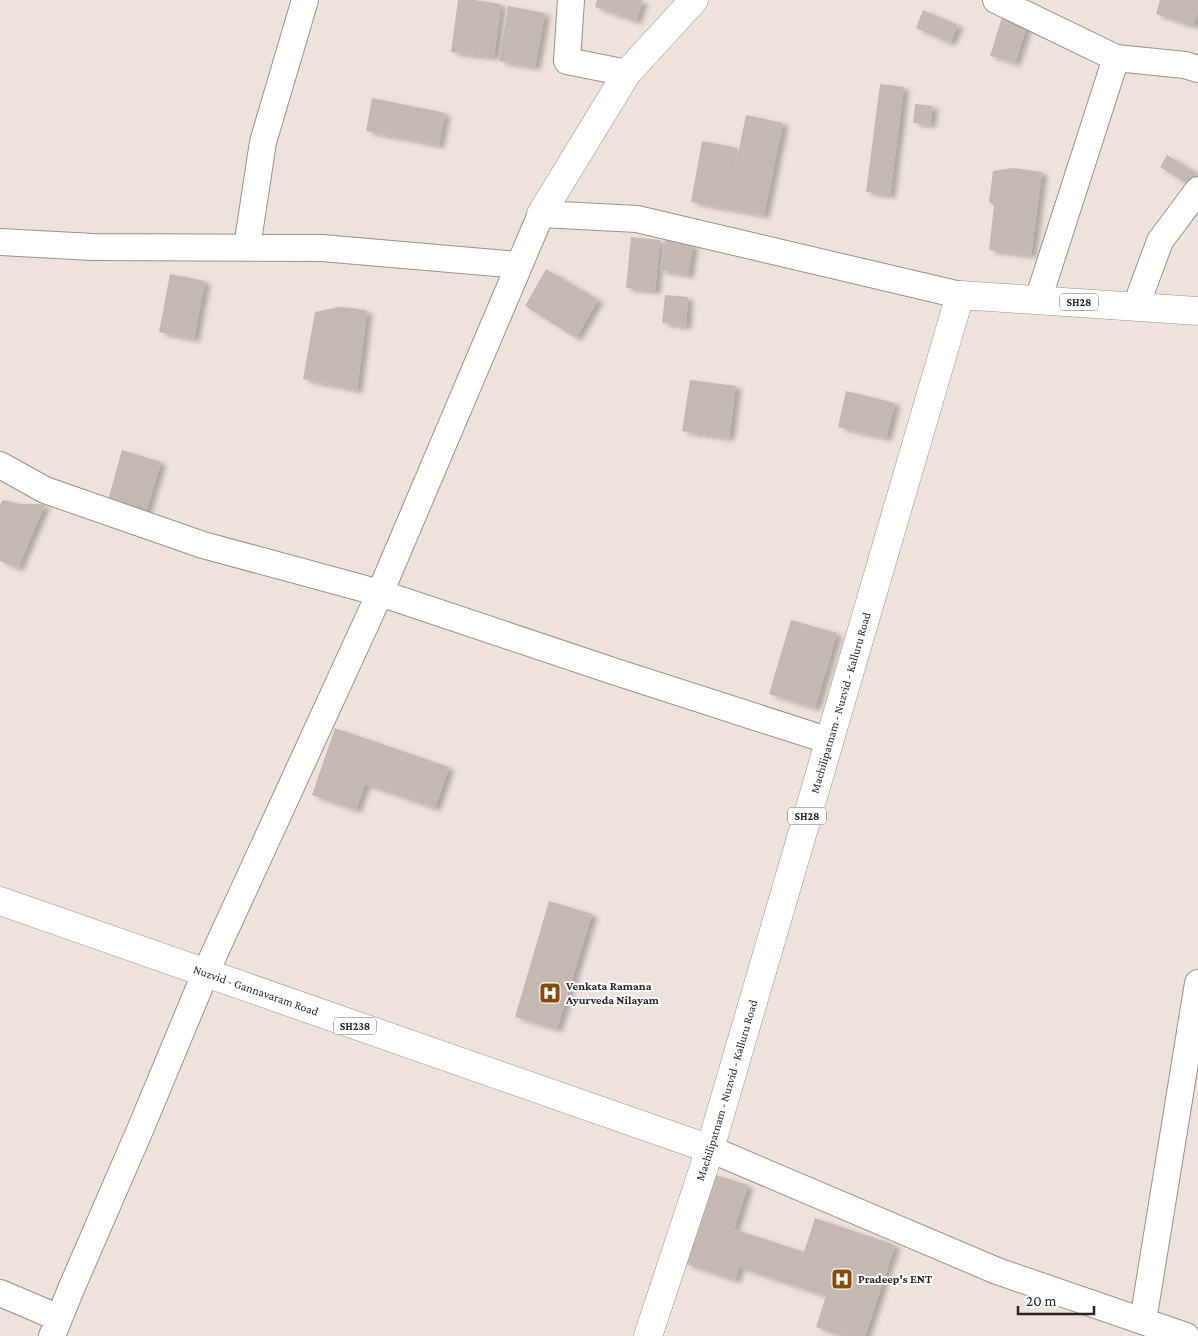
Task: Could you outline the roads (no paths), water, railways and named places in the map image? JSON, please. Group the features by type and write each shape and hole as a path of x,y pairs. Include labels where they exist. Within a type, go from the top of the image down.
{"main road":[{"path":"541,214 627,74 694,0"},
{"name":"SH28","path":"960,295 1198,310"},
{"name":"Machilipatnam - Nuzvid - Kalluru Road","path":"648,1336 710,1149 960,295"},
{"name":"Nuzvid - Gannavaram Road","path":"0,901 710,1149"}],"street":[{"path":"247,247 263,142 305,0"},
{"path":"572,0 567,61 627,74"},
{"path":"996,0 1116,58 1185,65 1198,69"},
{"path":"1038,300 1116,58"},
{"path":"1136,306 1160,241 1198,190"},
{"path":"0,1293 56,1327 70,1289 206,974 380,593 541,214 637,219 960,295"},
{"path":"0,242 93,247 322,248 518,265"},
{"path":"0,465 46,490 203,546 380,593 830,741"},
{"path":"710,1149 998,1272 1165,1330 1198,983"}],"place":[{"name":"Venkata Ramana Ayurveda Nilayam","path":"550,993"},
{"name":"Pradeep's ENT","path":"842,1279"}]}
